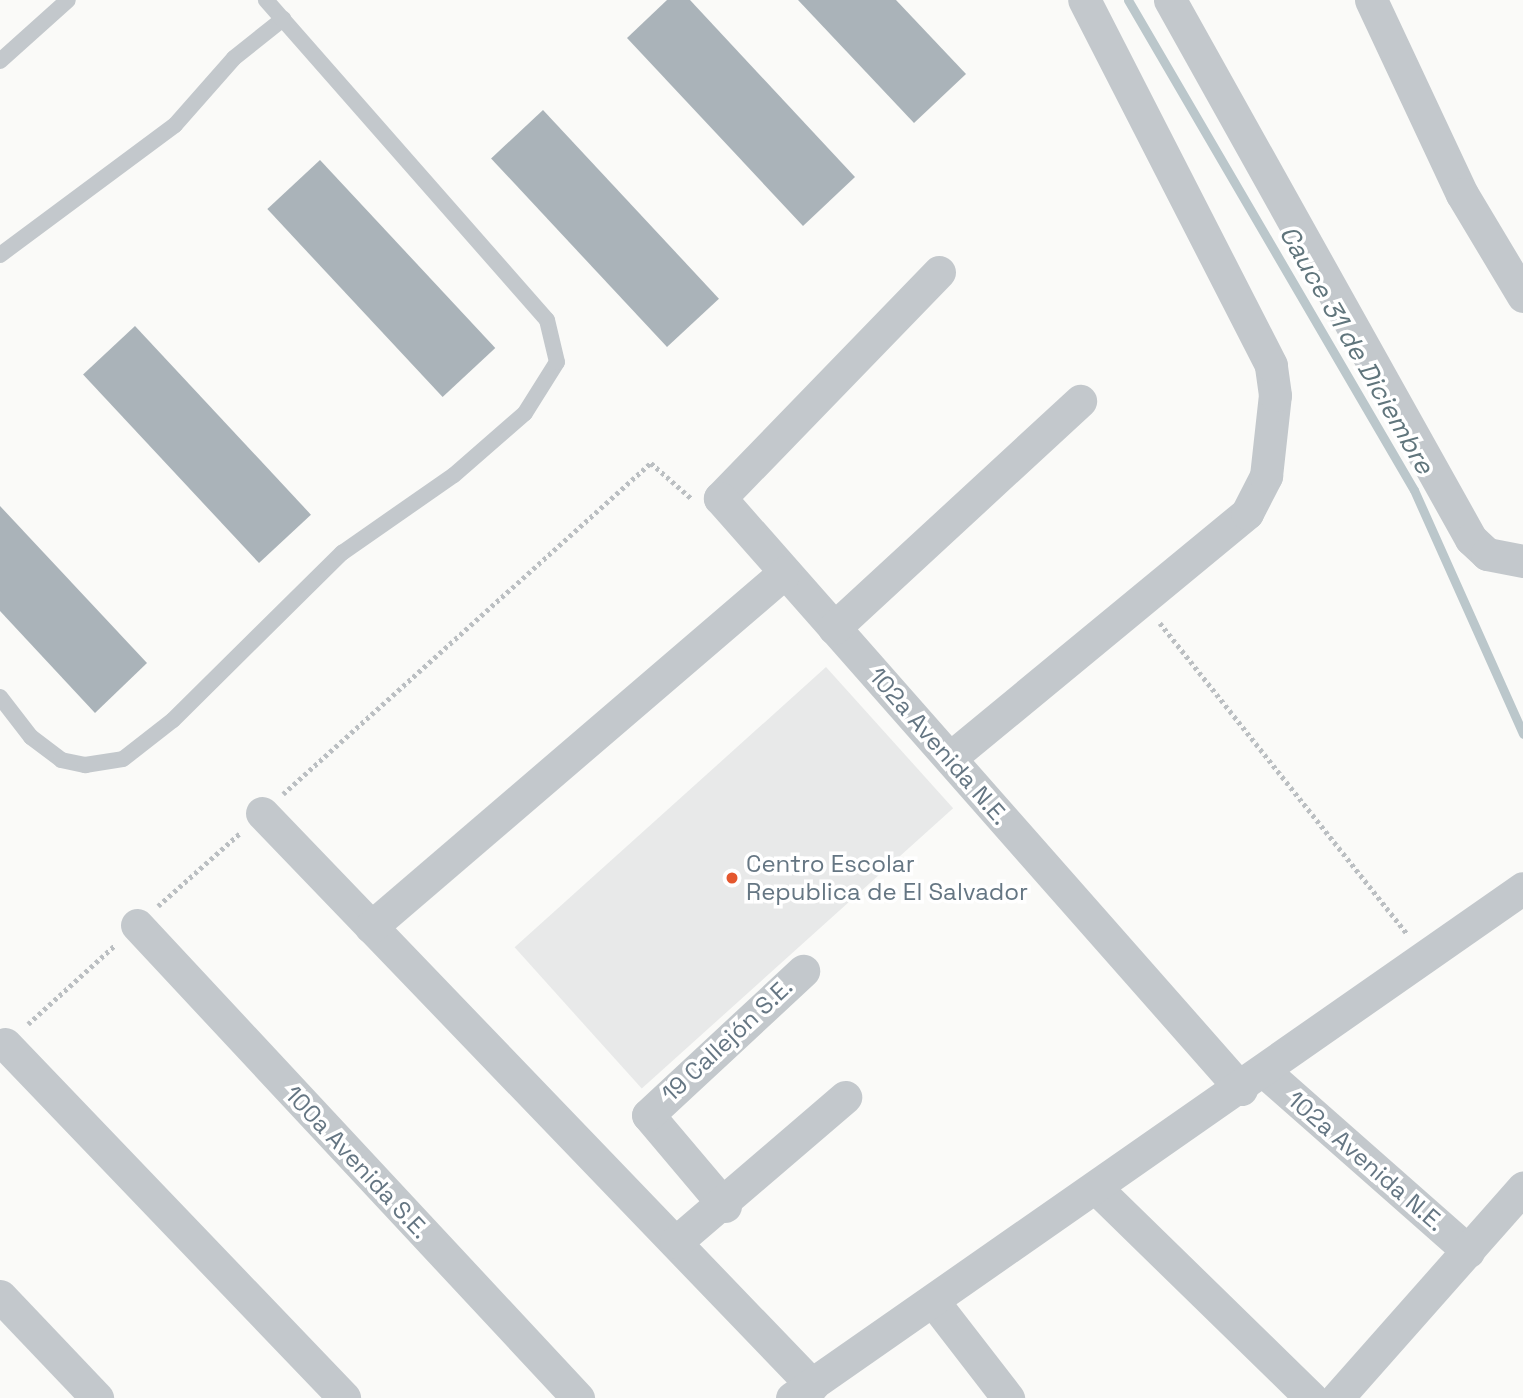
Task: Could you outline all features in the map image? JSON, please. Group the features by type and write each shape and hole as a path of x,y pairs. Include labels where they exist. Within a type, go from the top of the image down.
{"street":[{"path":"950,758 1260,496 1275,395 1262,342 1084,0"},
{"path":"1171,0 1471,539 1514,561"},
{"path":"1371,0 1462,194 1523,296"},
{"path":"720,498 939,272"},
{"path":"834,628 1080,401"},
{"name":"102a Avenida N.E.","path":"720,498 950,758 1253,1080 1468,1251"},
{"path":"371,927 785,572"},
{"path":"262,813 676,1242 802,1391 1423,963 1516,894"},
{"name":"100a Avenida S.E.","path":"137,925 578,1398"},
{"name":"19 Callejón S.E.","path":"725,1206 648,1115 803,971"},
{"path":"5,1044 344,1398"},
{"path":"676,1242 725,1206 845,1097"},
{"path":"1096,1188 1311,1398"},
{"path":"1337,1398 1523,1188"},
{"path":"0,1296 97,1398"},
{"path":"933,1301 1008,1398"}],"lane":[{"path":"0,61 68,0"},
{"path":"0,697 31,737 61,760 85,765 123,759 173,720 342,553 454,475 525,413 557,362 547,320 266,0"},
{"path":"0,255 174,125 234,58 283,19"}],"path":[{"path":"5,1044 652,463 705,512 720,498"},
{"path":"1140,598 1401,923 1423,963"}],"shaded area":[{"name":"Centro Escolar Republica de El Salvador","path":"826,667 953,808 642,1089 515,947"}],"building":[{"path":"667,0 690,0 855,177 803,226 627,38"},
{"path":"798,0 896,0 966,74 914,123"},
{"path":"543,110 719,299 667,347 491,158"},
{"path":"320,160 495,348 443,397 267,209"},
{"path":"135,326 311,515 259,563 83,374"},
{"path":"0,506 147,663 95,713 0,611"}],"waterway":[{"name":"Cauce 31 de Diciembre","path":"1128,0 1414,490 1523,734"}],"place":[{"name":"Centro Escolar Republica de El Salvador","path":"732,878"}]}
